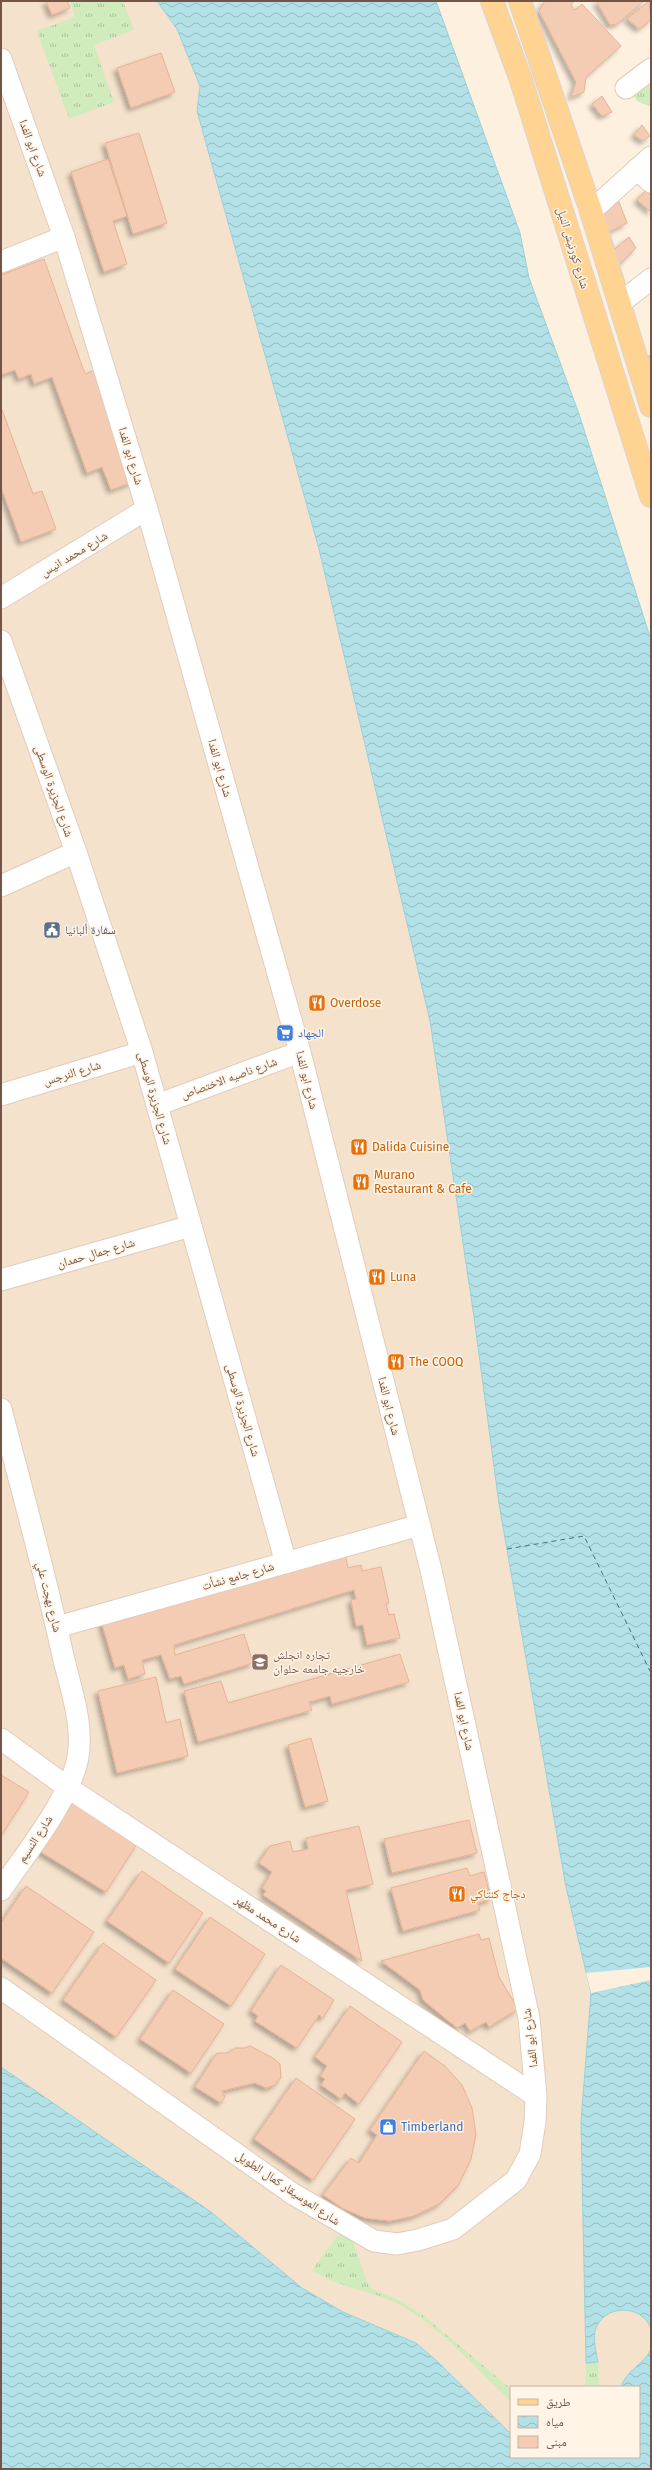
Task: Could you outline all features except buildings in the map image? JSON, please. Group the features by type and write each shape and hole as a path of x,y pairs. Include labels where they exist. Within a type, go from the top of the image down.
{"main road":[{"name":"شارع كورنيش النيل","path":"492,1 521,80 651,496"},
{"path":"522,2 591,211 651,406"}],"street":[{"name":"شارع ابو الفدا","path":"1,59 64,237 147,510 300,1052 420,1525 529,2018 536,2096"},
{"path":"626,88 651,69"},
{"path":"591,211 646,169"},
{"path":"1,262 64,237"},
{"path":"620,303 651,279"},
{"name":"شارع محمد انيس","path":"1,598 147,510"},
{"name":"شارع الجزيرة الوسطى","path":"1,641 76,852 142,1052 286,1563"},
{"path":"1,886 76,852"},
{"name":"شارع النرجس","path":"1,1095 142,1052"},
{"name":"شارع ناصيه الاختصاص","path":"157,1105 300,1052"},
{"name":"شارع جمال حمدان","path":"1,1280 191,1226"},
{"name":"شارع بهجت علي","path":"1,1408 57,1627 78,1720 80,1743 76,1766 67,1787"},
{"name":"شارع جامع نشأت","path":"57,1627 420,1525"},
{"name":"شارع محمد مظهر","path":"1,1739 67,1787 536,2096"},
{"name":"شارع النسيم","path":"1,1890 45,1824 67,1787"},
{"name":"شارع الموسيقار كمال الطويل","path":"1,1988 293,2194 374,2241 396,2244 418,2240 453,2229 516,2180 530,2154 536,2096"}],"shaded area":[{"path":"1,1 254,1 651,1377 651,2469 1,2469"}],"green space":[{"path":"70,1 123,1 134,30 94,45 114,102 69,119 37,31 75,17"},
{"path":"651,76 651,107 637,101 632,93"},
{"path":"344,2227 352,2239 367,2282 372,2289 397,2299 424,2316 510,2388 510,2400 444,2337 415,2314 389,2300 333,2281 312,2270"},
{"path":"598,2362 599,2386 585,2386 586,2363"}],"water":[{"path":"157,1 436,1 520,233 529,278 579,414 651,640 651,2329 646,2321 631,2311 622,2310 605,2316 599,2322 594,2335 598,2362 586,2363 581,2122 591,1993 566,1887 499,1504 474,1317 430,1021 319,549 197,111 200,86 177,29"},
{"path":"1,2067 211,2212 302,2288 343,2312 416,2343 438,2362 510,2433 510,2458 640,2458 640,2386 622,2386 627,2376 644,2359 651,2349 651,2469 1,2469"}],"pier":[{"path":"651,1967 651,1980 591,1993 586,1973"}],"ferry route":[{"path":"507,1549 584,1536 651,1673"}],"place":[{"name":"سفارة ألبانيا","path":"52,930"},
{"name":"Overdose","path":"317,1003"},
{"name":"الجهاد","path":"285,1033"},
{"name":"Dalida Cuisine","path":"359,1147"},
{"name":"Murano Restaurant & Cafe","path":"361,1182"},
{"name":"Luna","path":"377,1277"},
{"name":"The COOQ","path":"396,1362"},
{"name":"تجاره انجلش خارجيه جامعه حلوان","path":"260,1662"},
{"name":"دجاج كنتاكي","path":"457,1894"},
{"name":"Timberland","path":"388,2127"}]}
